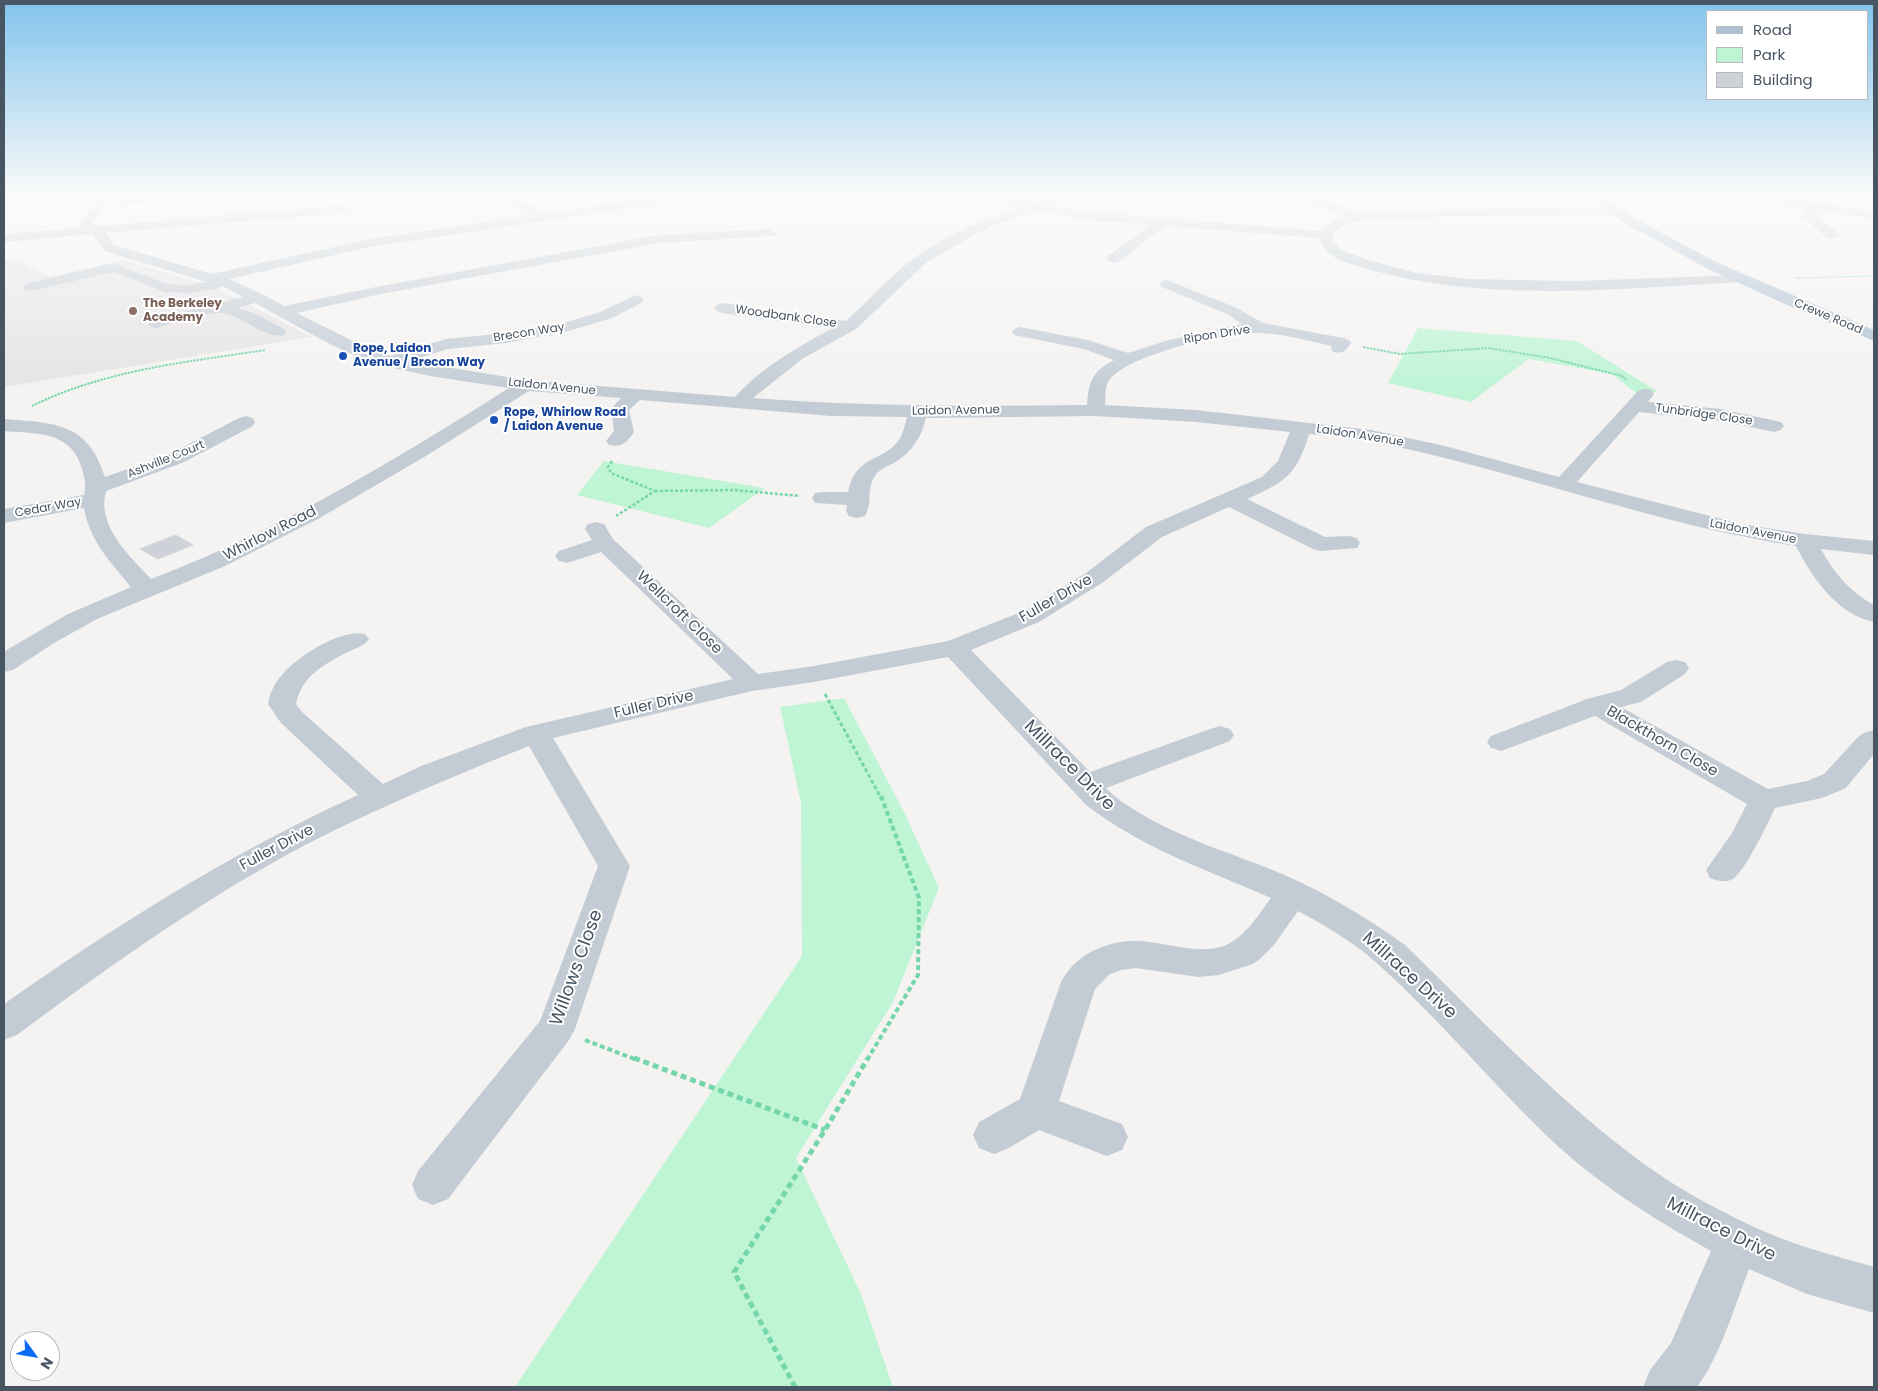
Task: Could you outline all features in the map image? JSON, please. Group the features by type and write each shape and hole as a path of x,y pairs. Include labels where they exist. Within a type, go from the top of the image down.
{"main road":[{"name":"Crewe Road","path":"1704,261 1739,278 1874,336"}],"street":[{"path":"114,268 112,267 131,261"},
{"name":"Laidon Avenue","path":"151,261 220,280 285,311 361,352 390,362 446,374 526,385 831,410 918,412 1095,410 1196,416 1301,427 1371,436 1417,446 1565,483 1710,524 1805,542 1874,548"},
{"path":"30,287 114,268 165,288 187,289 297,261"},
{"path":"285,311 372,291 545,261"},
{"path":"739,403 750,391 796,355 850,326 920,261"},
{"path":"1357,261 1394,272 1451,283 1524,286 1739,278"},
{"path":"1167,284 1232,311 1259,328"},
{"path":"202,298 219,308 248,316 278,332"},
{"path":"156,316 176,318 259,298"},
{"name":"Brecon Way","path":"390,362 446,344 525,335 570,326 606,315 636,300"},
{"name":"Woodbank Close","path":"722,308 850,326"},
{"name":"Ripon Drive","path":"1095,410 1100,379 1115,367 1129,359 1187,338 1259,328 1344,343"},
{"path":"1019,333 1088,345 1129,359"},
{"name":"Whirlow Road","path":"4,664 41,640 88,614 233,554 307,516 451,434 526,385"},
{"path":"628,436 620,409 635,395"},
{"name":"Tunbridge Close","path":"1565,483 1640,400 1774,426"},
{"path":"823,498 858,505 862,482 866,473 874,465 898,452 910,441 918,412"},
{"path":"6,422 49,429 78,443 89,459 98,526 113,551 146,589"},
{"name":"Ashville Court","path":"95,494 175,459 240,426 207,424"},
{"name":"Fuller Drive","path":"4,1024 83,967 162,915 237,870 309,830 432,772 536,733 752,683 814,674 954,648 1030,617 1094,578 1154,532 1269,481 1282,472 1290,461 1301,427"},
{"name":"Cedar Way","path":"4,516 95,494"},
{"path":"1229,498 1317,551 1349,543"},
{"path":"567,556 601,536"},
{"name":"Wellcroft Close","path":"601,536 752,683"},
{"path":"1805,542 1835,590 1849,602 1874,616"},
{"path":"356,638 322,654 303,670 285,688 282,704 291,717 378,796"},
{"name":"Millrace Drive","path":"954,648 1085,785 1112,810 1149,833 1293,893 1335,915 1392,955 1563,1124 1595,1152 1668,1204 1737,1242 1807,1271 1874,1290"},
{"path":"1597,705 1631,696 1676,668"},
{"name":"Blackthorn Close","path":"1501,742 1597,705 1764,800"},
{"name":"Willows Close","path":"433,1185 556,1029 614,866 536,733"},
{"path":"1085,785 1220,735"},
{"path":"1722,870 1745,838 1764,800 1801,793 1834,782 1855,757 1874,739"},
{"path":"994,1135 1036,1111 1079,982 1099,962 1128,954 1144,954 1198,963 1228,959 1241,954 1251,946 1293,893"},
{"path":"1036,1111 1107,1137"},
{"path":"1667,1387 1688,1360 1737,1242"}],"path":[{"path":"1739,278 1874,276"},
{"path":"1344,343 1400,354 1488,348 1550,358 1622,376 1640,400"},
{"path":"6,422 45,398 111,376 269,350"},
{"path":"628,436 622,448 609,464 609,471 655,491 734,490 823,498"},
{"path":"601,536 655,491"},
{"path":"795,1387 734,1272 825,1130 918,975 919,898 879,792 814,674"},
{"path":"556,1029 825,1130"}],"shaded area":[{"name":"The Berkeley Academy","path":"4,261 18,261 50,277 127,261 212,286 312,337 4,387"}],"green space":[{"path":"1418,328 1577,341 1658,392 1636,393 1612,374 1529,359 1471,402 1388,383"},
{"path":"604,461 765,488 709,528 577,495"},
{"path":"844,698 904,812 939,888 893,1002 796,1158 861,1294 893,1387 515,1387 802,956 801,803 780,707"}],"building":[{"path":"176,535 193,545 158,559 140,549"}],"place":[{"name":"The Berkeley Academy","path":"133,311"},
{"name":"Rope, Laidon Avenue / Brecon Way","path":"343,356"},
{"name":"Rope, Whirlow Road / Laidon Avenue","path":"494,420"}]}
